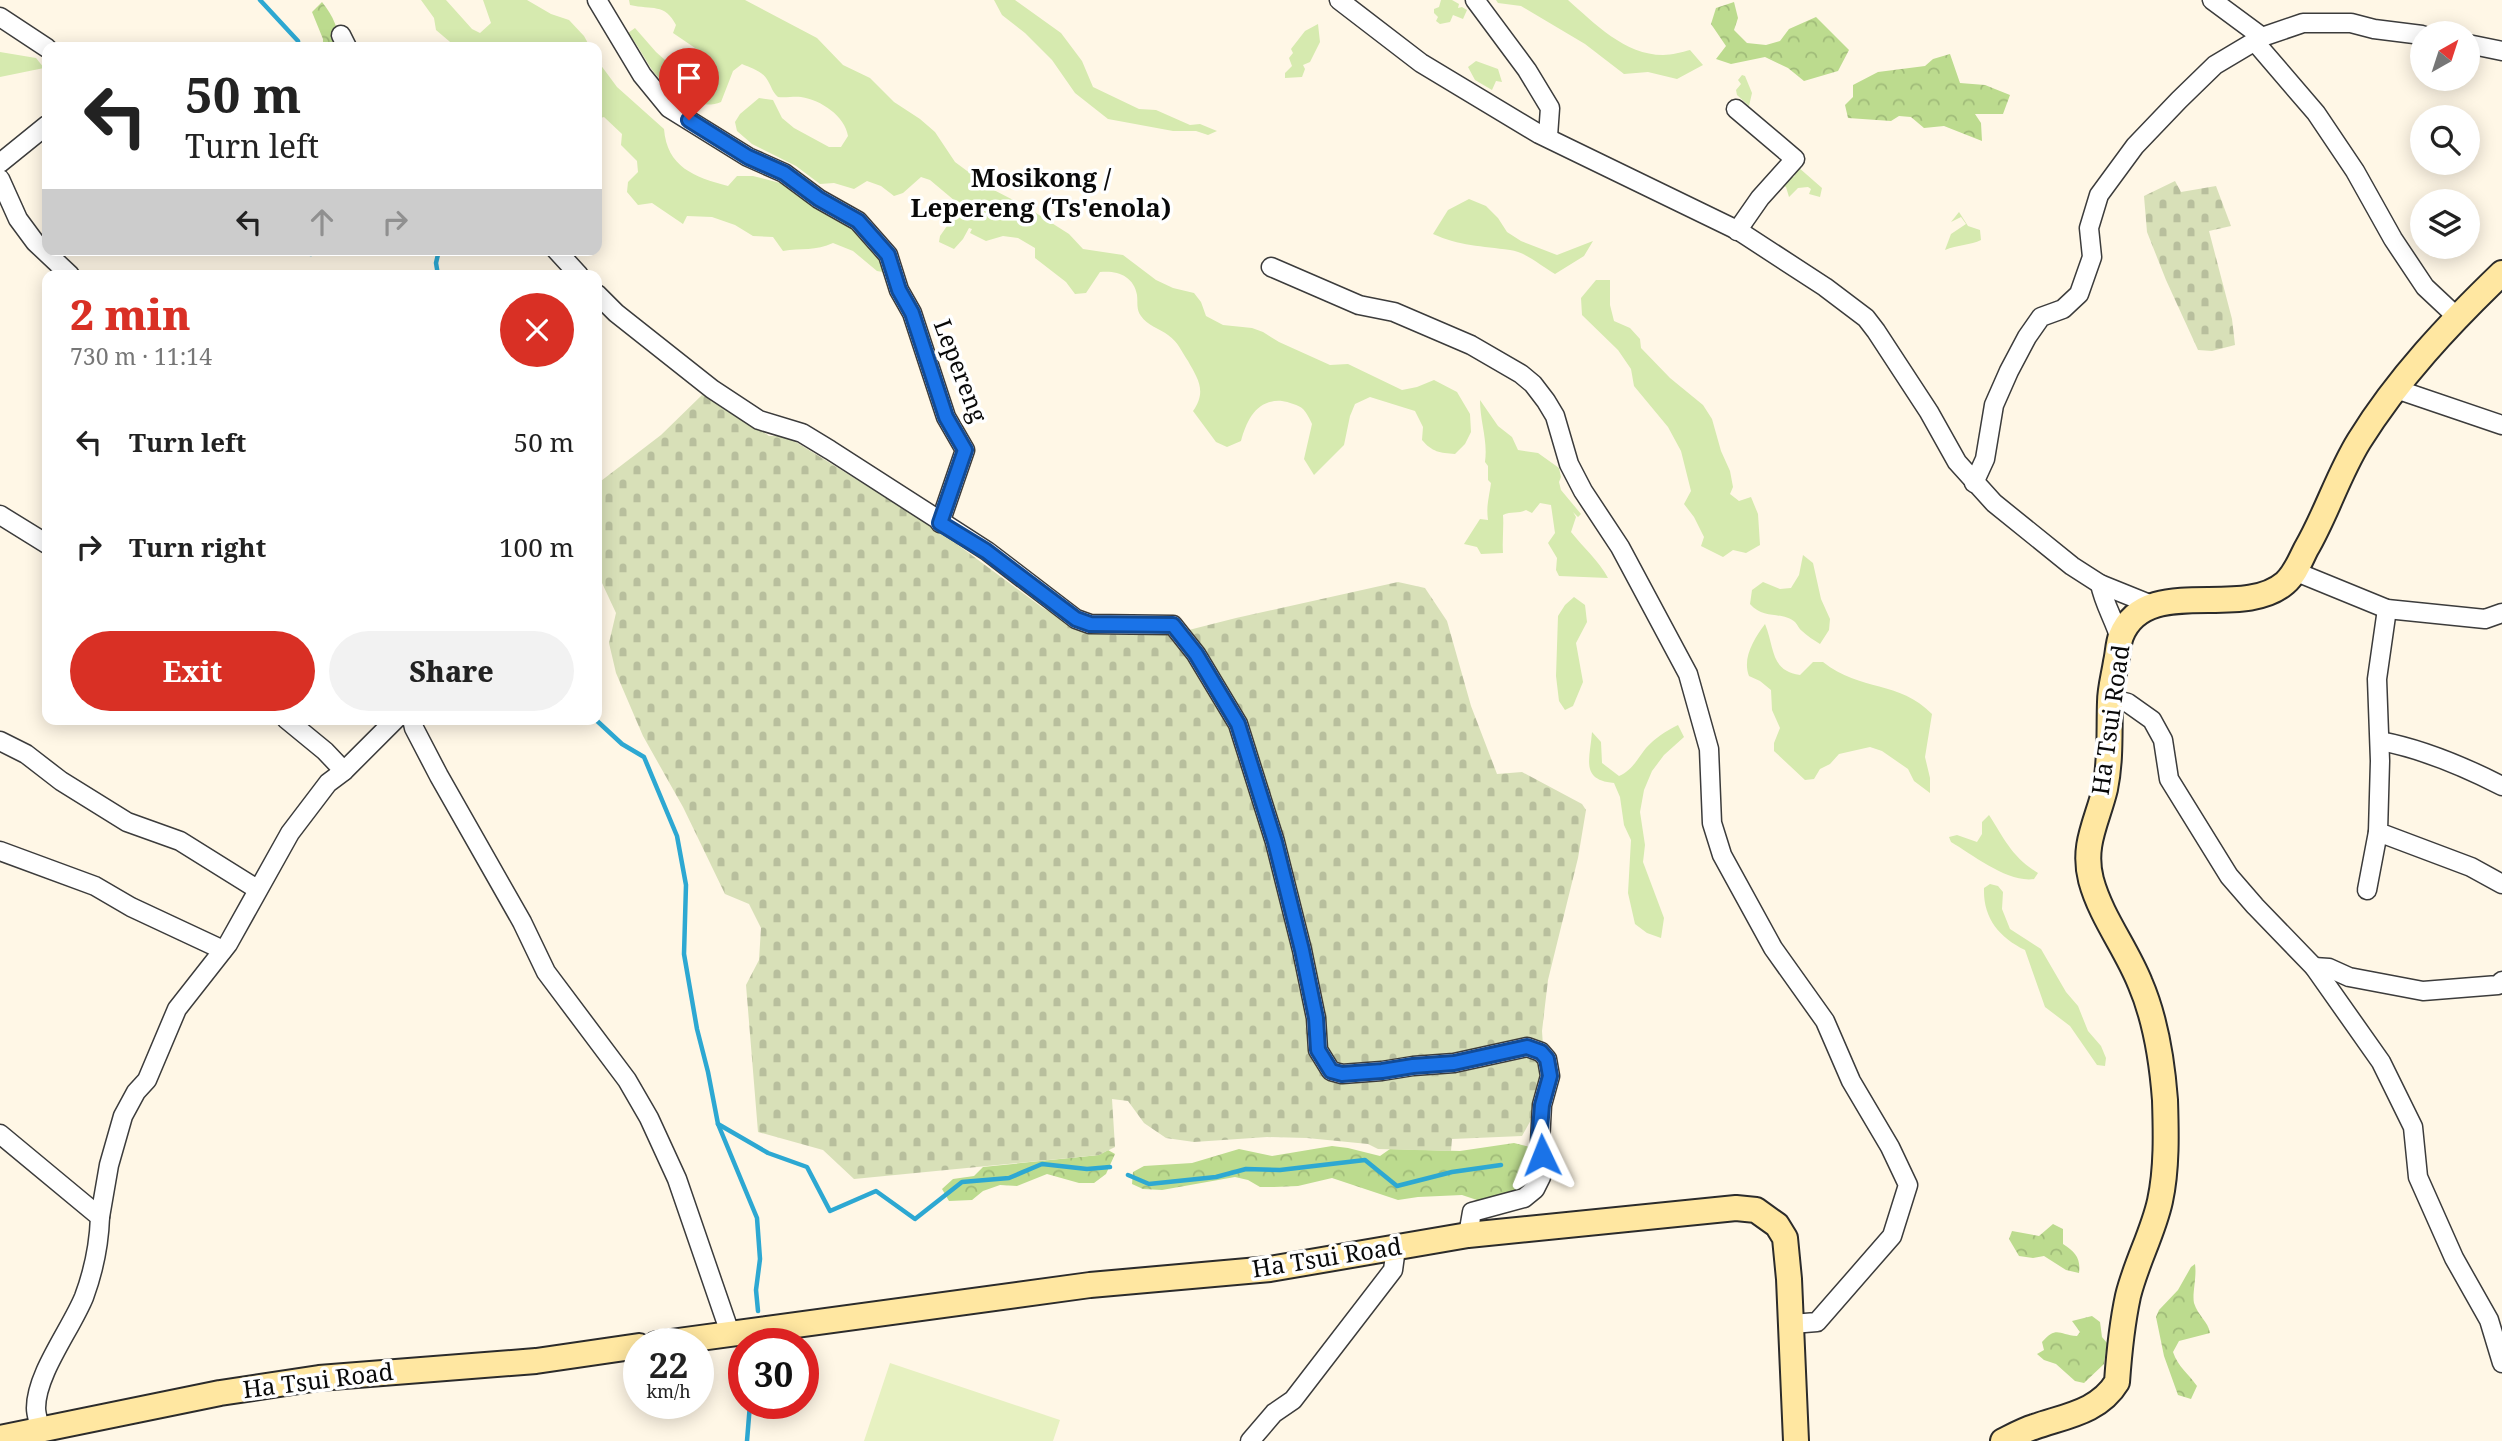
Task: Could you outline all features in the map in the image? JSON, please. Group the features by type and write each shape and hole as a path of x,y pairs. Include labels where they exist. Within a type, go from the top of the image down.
{"street":[{"name":"Lepereng","path":"597,0 642,75 669,108 748,157 784,173 819,199 858,221 888,255 899,290 912,313 946,417 965,450 940,523"},
{"path":"1339,0 1421,62 1539,134 1548,136 1737,231 1825,287 1866,318 1876,331 1929,412 1957,463 1974,483 2020,526 2072,566 2100,583 2152,605 2256,596 2273,591 2285,582 2294,572 2314,537 2358,442 2396,389 2456,317 2502,272"},
{"path":"1475,0 1527,70 1550,108 1548,136"},
{"path":"2212,0 2258,40 2316,113 2355,171 2393,239 2425,288 2456,317"},
{"path":"0,18 42,45"},
{"path":"1974,483 1985,459 1994,405 2027,337 2041,317 2063,309 2079,294 2092,257 2089,228 2099,195 2135,146 2179,100 2215,65 2258,40 2303,23 2351,23 2410,34"},
{"path":"2480,46 2502,51"},
{"path":"1736,109 1795,159 1760,198 1737,231"},
{"path":"0,163 42,129"},
{"path":"0,178 24,227 42,249"},
{"path":"50,256 65,270"},
{"path":"562,256 574,270"},
{"path":"1271,267 1359,305 1394,312 1449,334 1521,374 1533,384 1555,416 1569,464 1583,491 1620,547 1688,674 1709,749 1712,823 1722,855 1773,948 1825,1021 1851,1081 1891,1147 1908,1185 1892,1236 1817,1322 1791,1324"},
{"path":"602,299 712,389 759,420 802,433 905,498 986,551 1076,619 1090,624 1173,625 1196,654 1234,717 1244,742 1275,842 1302,950 1316,1018 1318,1050 1331,1071 1342,1074 1454,1063 1527,1047 1541,1052 1547,1059 1550,1076 1542,1105 1539,1142 1542,1155 1541,1177 1535,1189 1524,1198 1472,1212 1468,1235"},
{"path":"2396,389 2502,425"},
{"path":"0,515 42,541"},
{"path":"2294,572 2387,609 2496,619"},
{"path":"2100,583 2103,601 2115,622 2120,639"},
{"name":"Ha Tsui Road","path":"2003,1441 2099,1404 2110,1394 2116,1382 2128,1297 2161,1200 2165,1101 2154,1021 2140,982 2106,917 2092,883 2088,861 2088,846 2105,788 2110,749 2110,698 2120,639 2131,620 2152,605"},
{"path":"2367,890 2378,832 2377,680 2387,609"},
{"path":"2110,698 2128,703 2152,720 2163,740 2169,779 2229,876 2314,967 2381,1062 2413,1126 2418,1177 2454,1258 2490,1321 2502,1363"},
{"path":"293,725 344,771"},
{"path":"33,1434 38,1393 53,1357 83,1300 96,1262 109,1165 123,1116 136,1092 147,1080 177,1009 223,950 290,833 328,783 344,771 390,725"},
{"path":"413,725 439,776 522,922 546,972 627,1080 649,1118 677,1179 728,1328"},
{"path":"0,741 26,754 61,781 127,822 180,841 257,889"},
{"path":"2379,741 2405,746 2466,767 2502,786"},
{"path":"2378,832 2470,867 2502,884"},
{"path":"0,850 95,886 131,907 223,950"},
{"path":"2314,967 2329,968 2349,977 2423,991 2498,985 2502,981"},
{"path":"0,1134 100,1217"},
{"name":"Ha Tsui Road","path":"768,1328 1090,1285 1270,1269 1468,1235 1736,1208 1756,1210 1777,1226 1785,1238 1796,1441"},
{"path":"1250,1441 1274,1413 1293,1400 1393,1270 1396,1248"},
{"name":"Ha Tsui Road","path":"0,1437 33,1434 220,1393 319,1378 536,1361 623,1348"}],"green space":[{"path":"421,0 446,0 472,29 480,33 491,23 483,0 527,0 551,14 569,20 587,42 450,42 436,30 434,18"},
{"path":"629,0 745,0 817,38 843,65 870,78 894,102 935,132 955,162 990,188 1069,234 1083,249 1123,255 1156,280 1194,293 1206,316 1223,325 1252,328 1330,365 1348,364 1402,390 1434,380 1457,392 1470,414 1471,432 1465,444 1455,454 1433,449 1422,440 1423,427 1415,411 1370,397 1355,404 1344,445 1314,475 1304,459 1312,424 1299,406 1282,401 1266,403 1250,418 1241,441 1227,447 1216,442 1193,411 1200,397 1200,385 1195,374 1175,341 1141,316 1135,288 1128,279 1118,273 1100,272 1086,293 1075,294 1066,282 1035,258 1035,248 1018,238 1003,236 986,241 970,233 972,229 969,228 954,249 939,242 940,236 961,206 930,180 921,177 903,193 894,196 881,186 867,181 854,189 834,183 820,184 796,166 752,144 737,131 735,122 740,114 759,98 773,100 782,118 794,128 829,147 841,147 848,136 842,122 831,110 809,99 778,97 763,75 742,64 733,71 721,102 707,105 688,98 655,73 628,33 635,28 656,52 683,76 697,74 704,63 701,52 673,33 676,25 667,13 630,5"},
{"path":"994,0 1015,0 1061,33 1082,61 1093,87 1139,109 1156,110 1190,125 1200,124 1217,131 1208,135 1108,119 1075,93 1052,60 1002,15"},
{"path":"1441,0 1452,0 1459,4 1458,8 1467,10 1463,19 1453,15 1450,22 1440,24 1436,21 1438,17 1434,9 1439,7"},
{"path":"1496,0 1568,0 1599,28 1623,44 1649,54 1663,55 1690,50 1703,65 1677,79 1648,72 1624,74 1585,44 1521,6 1498,3"},
{"path":"322,2 335,23 339,42 323,42 312,12"},
{"path":"1734,2 1738,18 1734,30 1747,43 1766,45 1780,41 1789,29 1816,17 1849,50 1838,71 1804,81 1788,68 1765,57 1731,64 1716,59 1726,46 1711,24 1716,8"},
{"path":"1318,24 1320,42 1310,62 1303,65 1305,69 1302,77 1285,78 1285,73 1292,66 1289,58 1293,53 1291,49 1305,31"},
{"path":"0,52 36,58 42,66 42,68 0,77"},
{"path":"1950,54 1960,83 1985,85 2010,95 2003,114 1975,114 1981,123 1982,141 1944,126 1924,128 1911,117 1899,116 1891,121 1848,118 1845,105 1853,97 1853,85 1878,72 1925,66 1933,59"},
{"path":"1476,61 1498,69 1502,82 1496,81 1492,90 1475,80 1468,67"},
{"path":"602,67 617,87 664,129 670,153 684,168 704,179 728,186 737,176 753,176 784,184 834,219 855,227 888,273 877,271 853,251 833,243 783,251 773,237 753,236 735,225 712,217 687,216 683,224 652,203 638,205 627,192 628,182 638,172 637,161 621,145 622,134 604,117"},
{"path":"1742,75 1745,76 1752,93 1749,106 1737,95 1736,90 1741,84 1738,80"},
{"path":"1798,167 1822,188 1820,197 1809,194 1811,189 1808,187 1798,188 1789,197 1786,187 1779,184 1787,175 1794,177"},
{"path":"2175,181 2181,192 2216,186 2231,226 2209,231 2232,319 2235,345 2212,351 2198,350 2147,232 2144,196"},
{"path":"1469,199 1486,206 1507,232 1521,241 1557,255 1593,241 1584,256 1555,274 1516,251 1461,243 1433,234 1448,210"},
{"path":"1959,212 1968,226 1980,230 1981,240 1945,250 1951,234 1966,224 1961,217 1951,222"},
{"path":"1596,280 1610,280 1610,305 1614,321 1630,328 1640,339 1641,348 1670,378 1703,405 1712,419 1730,471 1733,487 1730,494 1739,501 1751,497 1758,514 1760,545 1746,553 1733,550 1723,557 1701,546 1704,537 1684,504 1691,491 1681,451 1668,427 1634,386 1631,369 1618,350 1582,315 1581,298"},
{"path":"702,395 738,414 769,436 786,436 931,525 1043,608 1087,632 1177,633 1398,582 1425,588 1447,621 1471,706 1497,774 1522,772 1582,804 1586,810 1578,858 1548,980 1542,1031 1544,1061 1537,1109 1522,1136 1452,1139 1451,1151 1378,1149 1368,1144 1307,1138 1267,1137 1194,1142 1166,1138 1144,1123 1128,1101 1112,1099 1115,1147 1099,1155 854,1179 823,1150 758,1132 746,985 759,960 761,928 749,904 725,894 683,807 643,736 616,673 609,643 616,613 602,583 602,480 661,435"},
{"path":"1480,400 1498,426 1512,437 1518,450 1538,453 1559,468 1561,490 1581,514 1578,517 1573,512 1576,517 1571,532 1608,578 1559,576 1556,570 1557,558 1548,543 1555,533 1551,505 1540,503 1532,513 1526,510 1503,515 1503,553 1481,554 1477,547 1464,544 1480,519 1488,520 1491,483 1485,462"},
{"path":"1803,555 1813,563 1821,599 1830,619 1829,630 1820,644 1790,619 1761,612 1750,604 1752,590 1763,582 1780,589 1791,588 1799,575"},
{"path":"1574,597 1585,605 1587,622 1576,643 1583,682 1573,706 1565,710 1559,701 1556,676 1558,616"},
{"path":"1765,624 1778,663 1790,673 1800,675 1813,662 1823,662 1851,678 1906,696 1932,714 1925,757 1930,793 1914,781 1908,769 1882,751 1870,747 1839,754 1830,764 1820,769 1814,779 1805,780 1774,751 1780,728 1772,710 1771,690 1749,676 1747,669 1750,649"},
{"path":"1678,725 1684,737 1664,755 1652,771 1644,790 1640,812 1645,845 1643,862 1664,918 1661,938 1647,933 1635,924 1628,893 1631,840 1624,825 1620,797 1614,783 1596,778 1589,759 1592,732 1601,742 1602,763 1619,776 1631,767 1653,741"},
{"path":"1989,815 2015,854 2038,873 2034,879 2013,877 1951,842 1949,837 1957,835 1977,842 1982,834 1982,822"},
{"path":"1990,884 1998,886 2003,892 2002,909 2010,929 2041,949 2066,992 2078,1006 2088,1031 2101,1046 2106,1058 2105,1066 2097,1065 2070,1026 2045,1007 2025,950 2000,933 1986,909 1984,888"},
{"path":"1514,1143 1534,1148 1536,1172 1527,1186 1513,1197 1483,1202 1462,1195 1398,1200 1332,1178 1298,1186 1274,1187 1260,1187 1235,1177 1162,1190 1143,1189 1132,1184 1133,1172 1144,1166 1192,1163 1239,1149 1272,1156 1332,1146 1380,1156 1390,1149 1460,1151"},
{"path":"1108,1150 1115,1154 1106,1174 1094,1183 1079,1183 1047,1174 1017,1186 1000,1185 983,1191 972,1200 949,1201 942,1189 953,1179 974,1176 983,1167 1099,1155"},
{"path":"2053,1224 2063,1229 2063,1244 2076,1256 2079,1273 2066,1270 2044,1256 2019,1256 2009,1239 2012,1231 2039,1236"},
{"path":"2195,1264 2194,1303 2210,1333 2179,1341 2173,1352 2180,1366 2197,1386 2191,1399 2178,1395 2164,1356 2156,1317"},
{"path":"2092,1316 2100,1322 2102,1337 2107,1343 2104,1364 2084,1383 2075,1381 2056,1364 2037,1354 2044,1350 2042,1342 2051,1334 2058,1332 2077,1336 2080,1332 2072,1321"},
{"path":"890,1363 1060,1420 1053,1441 864,1441"}],"waterway":[{"path":"260,0 298,42"},
{"path":"437,270 438,256"},
{"path":"601,725 622,744 644,757 677,836 686,885 684,954 697,1029 718,1124 757,1218 760,1259 756,1290 758,1311"},
{"path":"718,1124 768,1153 807,1167 830,1211 876,1191 915,1219 962,1182 1009,1178 1042,1164 1087,1169 1110,1167"},
{"path":"1128,1175 1149,1184 1216,1177 1246,1169 1280,1170 1365,1160 1397,1186 1452,1172 1501,1165"},
{"path":"747,1441 749,1419"}],"district":[{"name":"Mosikong / Lepereng (Ts'enola)","path":"1041,193"}],"route":[{"path":"689,120 748,157 784,173 819,199 858,221 888,255 899,290 912,313 946,417 965,450 940,523 986,551 1076,619 1090,624 1173,625 1196,654 1238,724 1244,742 1275,842 1302,950 1316,1018 1318,1050 1331,1071 1342,1074 1454,1063 1527,1047 1541,1052 1547,1059 1550,1076 1542,1105 1539,1142 1542,1155"}]}
